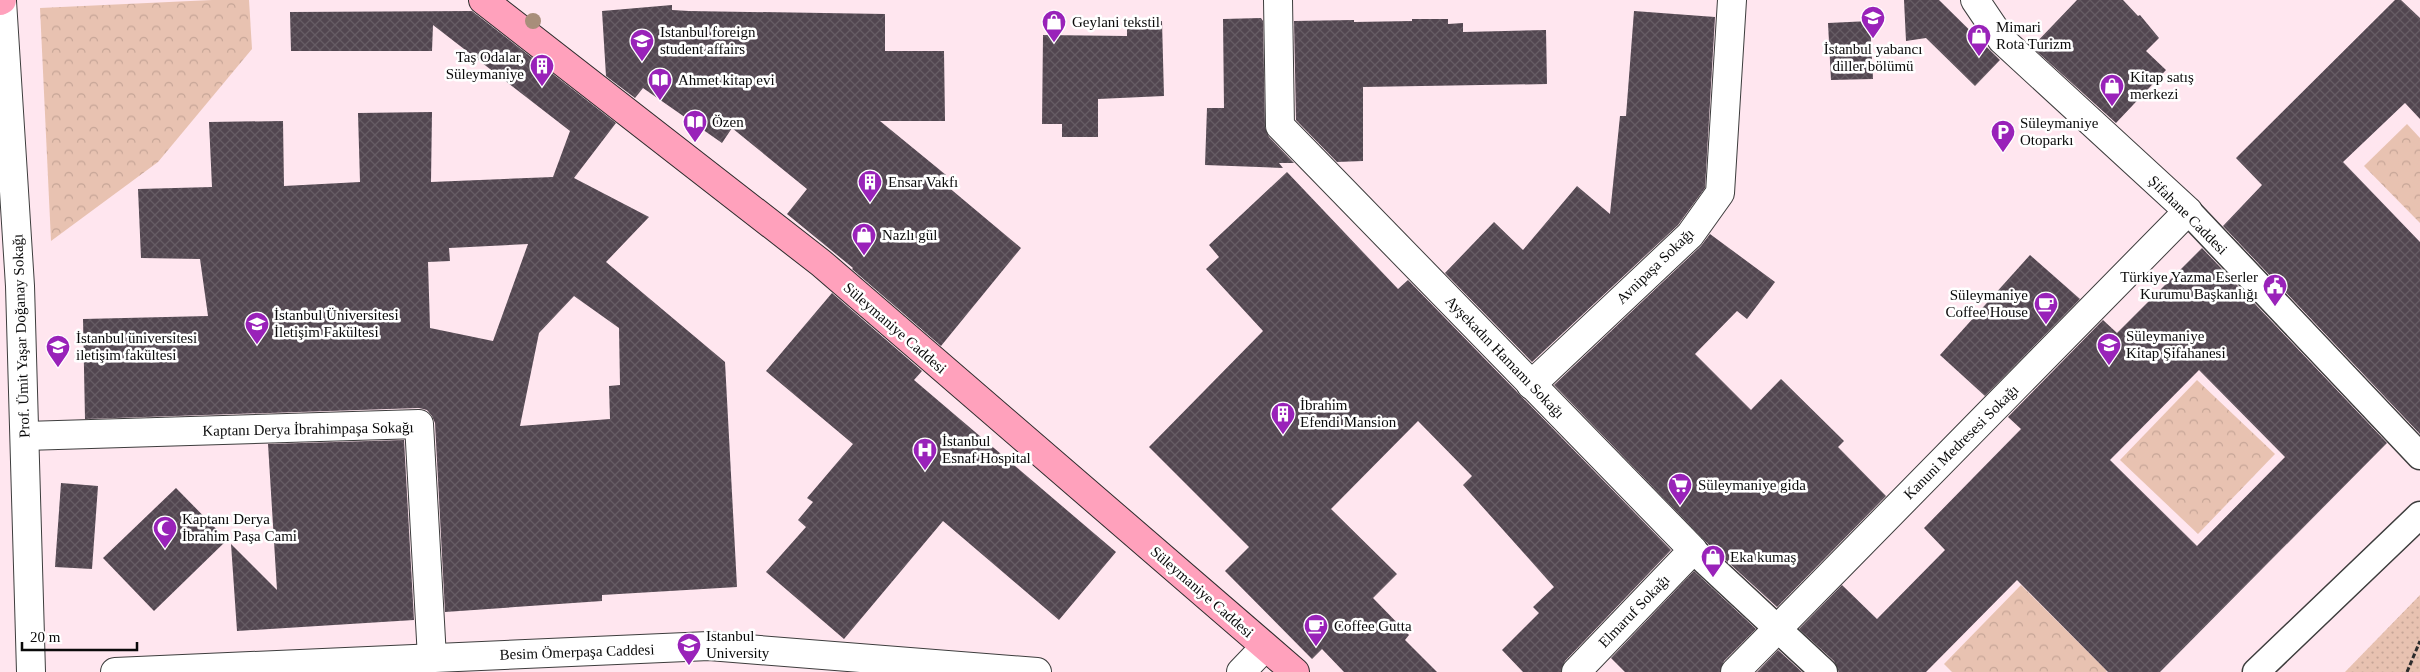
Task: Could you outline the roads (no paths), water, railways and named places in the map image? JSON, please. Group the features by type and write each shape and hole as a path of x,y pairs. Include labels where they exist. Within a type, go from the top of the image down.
{"main road":[{"name":"Süleymaniye Caddesi","path":"482,0 821,263 1295,672"}],"street":[{"name":"Prof. Ümit Yaşar Doğanay Sokağı","path":"1,0 20,286 32,672"},
{"name":"Ayşekadın Hamamı Sokağı","path":"1278,0 1280,126 1693,550 1824,672"},
{"name":"Avnipaşa Sokağı","path":"1531,385 1690,235 1720,193 1732,0"},
{"name":"Şifahane Caddesi","path":"1974,0 2002,40 2188,211 2420,456"},
{"name":"Kanuni Medresesi Sokağı","path":"1735,672 2188,211"},
{"name":"Kaptanı Derya İbrahimpaşa Sokağı","path":"25,436 419,424 432,658"},
{"path":"2256,672 2420,515"},
{"name":"Elmaruf Sokağı","path":"1576,672 1693,550"},
{"name":"Besim Ömerpaşa Caddesi","path":"115,672 709,646 1038,672"},
{"path":"1241,672 1265,647"}],"place":[{"name":"İstanbul yabancı diller bölümü","path":"1873,39"},
{"name":"Geylani tekstil","path":"1054,43"},
{"name":"Mimari Rota Turizm","path":"1979,57"},
{"name":"Istanbul foreign student affairs","path":"642,62"},
{"name":"Taş Odalar, Süleymaniye","path":"542,87"},
{"name":"Ahmet kitap evi","path":"660,101"},
{"name":"Kitap satış merkezi","path":"2112,107"},
{"name":"Özen","path":"695,143"},
{"name":"Süleymaniye Otoparkı","path":"2003,153"},
{"name":"Ensar Vakfı","path":"870,203"},
{"name":"Nazlı gül","path":"864,256"},
{"name":"Türkiye Yazma Eserler Kurumu Başkanlığı","path":"2275,307"},
{"name":"Süleymaniye Coffee House","path":"2046,325"},
{"name":"İstanbul Üniversitesi İletişim Fakültesi","path":"257,345"},
{"name":"Süleymaniye Kitap Şifahanesi","path":"2109,366"},
{"name":"İstanbul üniversitesi iletişim fakültesi","path":"58,368"},
{"name":"İbrahim Efendi Mansion","path":"1283,435"},
{"name":"İstanbul Esnaf Hospital","path":"925,471"},
{"name":"Süleymaniye gida","path":"1680,506"},
{"name":"Kaptanı Derya İbrahim Paşa Cami","path":"165,549"},
{"name":"Eka kumaş","path":"1713,578"},
{"name":"Coffee Gutta","path":"1316,647"},
{"name":"Istanbul University","path":"689,666"}]}
